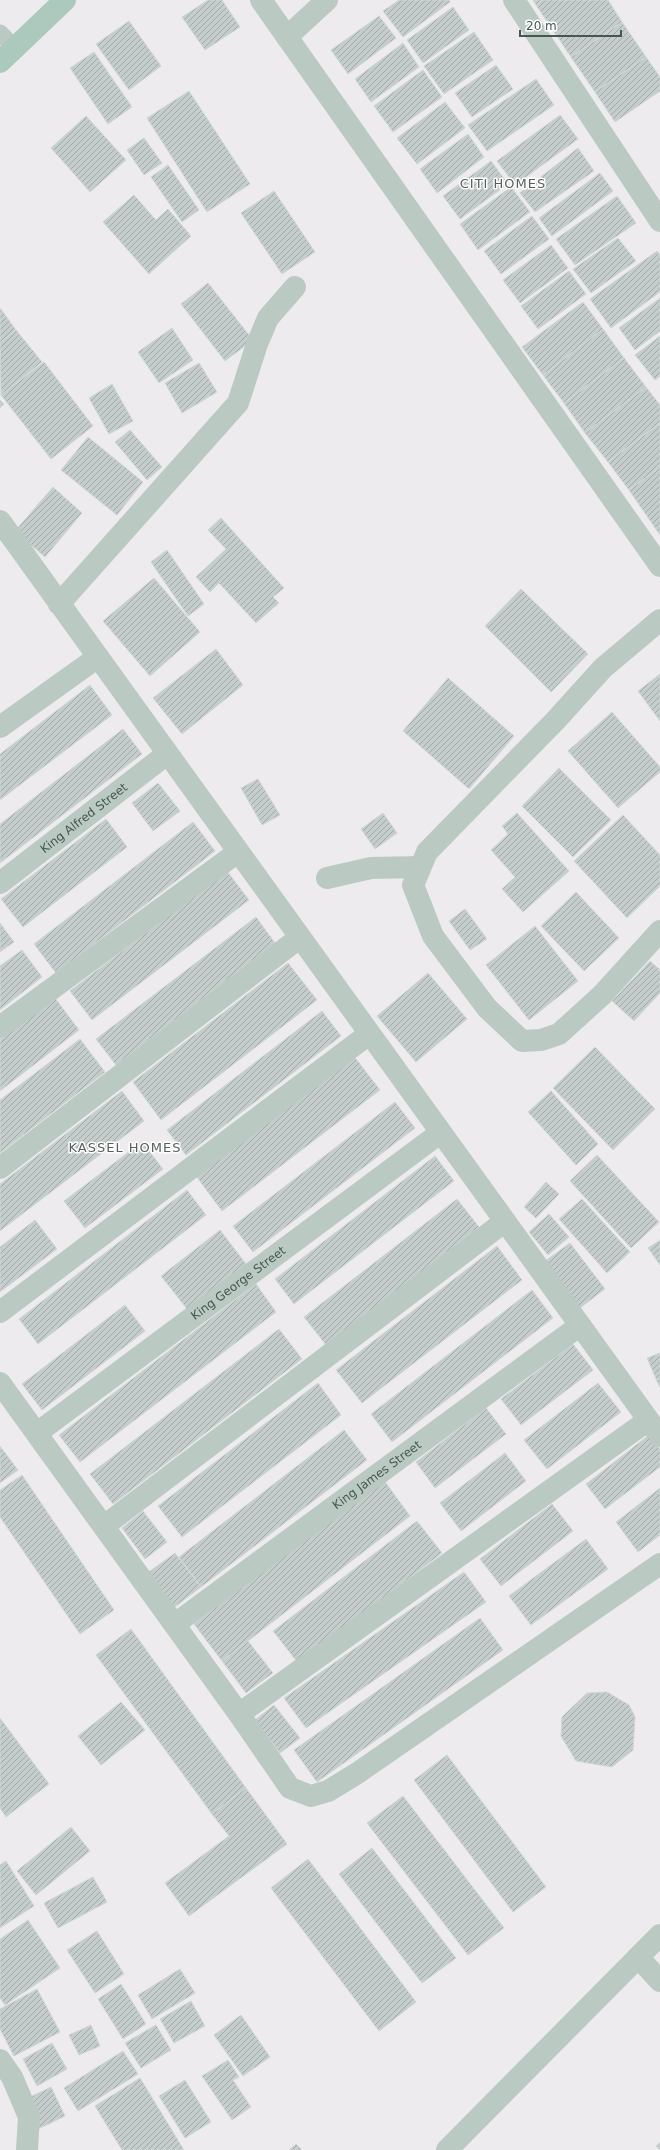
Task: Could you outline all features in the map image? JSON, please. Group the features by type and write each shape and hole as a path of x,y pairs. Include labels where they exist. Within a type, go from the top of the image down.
{"main road":[{"path":"5,48 65,0"}],"street":[{"path":"261,0 660,566"},
{"path":"287,37 327,0"},
{"path":"514,0 660,221"},
{"path":"59,604 238,403 257,344 268,318 295,287"},
{"path":"0,521 654,1429 239,1714"},
{"path":"660,620 603,668 555,721 427,852 413,885 433,936 487,1008 522,1041 541,1040 559,1034 602,995 660,931"},
{"path":"0,727 98,658"},
{"name":"King Alfred Street","path":"0,883 167,754"},
{"path":"0,1027 238,852"},
{"path":"327,878 370,868 420,867"},
{"path":"0,1168 299,938"},
{"path":"0,1312 369,1034"},
{"name":"King George Street","path":"37,1433 440,1133"},
{"path":"104,1526 504,1222"},
{"name":"King James Street","path":"175,1624 579,1326"},
{"path":"0,1383 175,1624 290,1788 311,1796 328,1791 356,1774 660,1564"},
{"path":"455,2148 660,1935"},
{"path":"638,1957 660,1981"},
{"path":"0,2060 12,2077 29,2117 27,2150"}],"building":[{"path":"208,0 222,0 240,27 205,50 182,17"},
{"path":"399,0 449,0 450,2 403,37 383,11"},
{"path":"533,0 543,0 536,5"},
{"path":"543,0 608,0 622,22 571,57 536,5"},
{"path":"453,7 469,30 423,63 407,40"},
{"path":"379,16 396,38 348,74 331,50"},
{"path":"129,21 161,66 129,90 96,44"},
{"path":"622,22 646,57 595,92 571,57"},
{"path":"474,32 493,60 444,94 424,66"},
{"path":"403,43 419,67 371,102 355,79"},
{"path":"94,52 132,107 108,124 70,68"},
{"path":"646,57 660,77 660,91 615,122 595,92"},
{"path":"496,65 513,89 472,117 455,93"},
{"path":"423,70 442,97 393,132 374,106"},
{"path":"536,79 554,105 487,151 468,125"},
{"path":"189,91 250,184 207,212 147,118"},
{"path":"445,102 465,128 417,164 397,138"},
{"path":"560,115 578,139 515,185 497,161"},
{"path":"86,116 126,160 90,192 51,148"},
{"path":"468,134 484,157 437,193 420,169"},
{"path":"144,138 162,163 144,175 127,150"},
{"path":"578,148 594,171 535,212 520,193"},
{"path":"491,161 508,184 460,219 443,196"},
{"path":"168,165 199,210 182,222 151,177"},
{"path":"600,173 613,191 552,236 539,218"},
{"path":"511,187 530,212 478,250 460,224"},
{"path":"274,191 315,252 282,274 241,213"},
{"path":"134,195 156,220 168,209 191,236 149,274 103,222"},
{"path":"617,196 636,223 575,265 556,239"},
{"path":"532,216 549,239 501,274 484,251"},
{"path":"618,238 636,261 591,293 573,269"},
{"path":"551,245 568,268 520,303 503,280"},
{"path":"657,251 660,255 660,292 611,328 590,299"},
{"path":"569,271 586,294 538,329 521,306"},
{"path":"208,283 253,340 225,361 181,304"},
{"path":"660,298 660,331 635,350 619,328"},
{"path":"583,302 603,329 543,375 522,347"},
{"path":"0,308 16,330 0,343"},
{"path":"172,328 193,360 159,383 138,352"},
{"path":"603,329 624,358 564,403 543,375"},
{"path":"16,330 42,362 1,395 0,343"},
{"path":"660,336 660,376 655,380 635,355"},
{"path":"624,358 646,387 585,433 564,403"},
{"path":"44,362 93,426 51,459 1,395"},
{"path":"199,363 217,392 182,413 165,383"},
{"path":"112,384 133,421 109,434 89,398"},
{"path":"646,387 660,405 660,423 608,462 585,433"},
{"path":"0,400 4,404 0,408"},
{"path":"660,423 660,467 629,490 608,462"},
{"path":"130,430 162,467 147,480 115,442"},
{"path":"88,437 143,482 117,515 61,470"},
{"path":"660,467 660,535 629,490"},
{"path":"53,487 82,513 45,557 15,531"},
{"path":"221,518 284,588 273,597 279,603 256,623 219,583 210,592 196,577 226,549 208,530"},
{"path":"167,550 204,604 188,616 151,562"},
{"path":"154,578 200,632 150,676 103,621"},
{"path":"521,589 588,654 551,692 485,626"},
{"path":"216,649 243,685 182,734 153,698"},
{"path":"660,674 660,721 638,691"},
{"path":"448,678 514,736 469,789 403,731"},
{"path":"90,685 112,715 0,800 0,754"},
{"path":"612,712 660,767 660,772 618,808 568,751"},
{"path":"123,729 142,754 0,863 0,824"},
{"path":"559,768 611,820 573,857 522,806"},
{"path":"258,779 280,815 262,825 241,788"},
{"path":"158,783 180,811 153,831 132,803"},
{"path":"383,813 397,833 375,849 361,829"},
{"path":"517,813 569,871 523,912 502,889 515,877 491,850 508,834 502,826"},
{"path":"623,815 660,855 660,886 627,918 574,861"},
{"path":"106,819 127,847 23,927 1,899"},
{"path":"193,822 215,851 56,973 34,944"},
{"path":"227,871 249,900 92,1020 70,991"},
{"path":"576,892 619,938 584,971 541,926"},
{"path":"465,909 487,939 470,950 449,921"},
{"path":"256,917 275,943 116,1065 96,1039"},
{"path":"0,923 14,942 0,952"},
{"path":"535,926 578,981 529,1020 486,965"},
{"path":"22,950 42,977 0,1010 0,966"},
{"path":"650,961 660,970 660,993 634,1021 612,1001"},
{"path":"288,963 317,1000 161,1120 133,1082"},
{"path":"428,973 467,1019 416,1062 377,1016"},
{"path":"55,998 79,1030 0,1091 0,1039"},
{"path":"322,1011 341,1036 186,1155 167,1130"},
{"path":"80,1039 105,1072 0,1153 0,1100"},
{"path":"595,1047 655,1109 613,1150 553,1088"},
{"path":"353,1055 380,1090 222,1211 196,1176"},
{"path":"122,1091 144,1121 0,1231 0,1184"},
{"path":"551,1091 598,1144 576,1165 528,1112"},
{"path":"395,1102 415,1128 253,1252 233,1226"},
{"path":"142,1142 163,1169 85,1228 64,1201"},
{"path":"597,1155 659,1222 631,1248 570,1181"},
{"path":"435,1156 454,1181 294,1304 275,1279"},
{"path":"546,1182 559,1194 536,1218 524,1207"},
{"path":"187,1190 206,1215 38,1344 19,1319"},
{"path":"457,1199 479,1227 326,1345 304,1317"},
{"path":"582,1199 630,1252 607,1273 559,1219"},
{"path":"549,1214 569,1237 548,1255 529,1232"},
{"path":"35,1220 57,1249 0,1292 0,1247"},
{"path":"220,1230 246,1264 187,1309 161,1276"},
{"path":"660,1240 660,1265 648,1248"},
{"path":"570,1243 605,1289 576,1311 541,1264"},
{"path":"497,1246 522,1280 362,1403 336,1370"},
{"path":"256,1284 276,1312 80,1462 59,1435"},
{"path":"532,1290 553,1318 392,1442 371,1414"},
{"path":"125,1305 145,1331 42,1410 22,1384"},
{"path":"279,1329 302,1359 113,1504 90,1474"},
{"path":"573,1344 593,1370 521,1425 501,1399"},
{"path":"660,1353 660,1388 647,1358"},
{"path":"318,1383 341,1415 182,1537 158,1506"},
{"path":"598,1383 621,1412 547,1469 524,1440"},
{"path":"486,1408 506,1434 435,1488 416,1462"},
{"path":"344,1430 367,1460 201,1587 179,1557"},
{"path":"649,1435 660,1449 660,1467 605,1509 586,1484"},
{"path":"0,1446 18,1470 0,1483"},
{"path":"505,1453 526,1481 461,1531 440,1503"},
{"path":"22,1475 114,1610 80,1634 0,1517 0,1490"},
{"path":"383,1479 410,1516 222,1661 194,1624"},
{"path":"660,1488 660,1535 638,1552 616,1522"},
{"path":"552,1504 573,1531 501,1586 480,1559"},
{"path":"143,1511 167,1542 145,1559 122,1528"},
{"path":"417,1521 442,1553 298,1663 273,1631"},
{"path":"586,1539 608,1569 531,1625 509,1596"},
{"path":"175,1553 201,1587 172,1609 146,1574"},
{"path":"464,1572 486,1602 306,1728 284,1698"},
{"path":"480,1618 503,1650 317,1782 294,1750"},
{"path":"131,1629 246,1788 212,1814 96,1655"},
{"path":"248,1641 273,1673 246,1693 222,1661"},
{"path":"607,1692 629,1705 635,1717 633,1750 612,1767 576,1761 561,1736 562,1717 587,1693"},
{"path":"121,1702 145,1730 101,1765 78,1736"},
{"path":"274,1705 300,1738 280,1753 255,1720"},
{"path":"0,1718 49,1784 6,1817 0,1808"},
{"path":"447,1755 546,1887 513,1912 414,1780"},
{"path":"246,1788 287,1844 189,1916 165,1883 229,1836 212,1814"},
{"path":"403,1796 504,1928 468,1955 367,1823"},
{"path":"71,1827 90,1851 36,1895 17,1871"},
{"path":"372,1848 456,1958 422,1983 339,1874"},
{"path":"308,1859 416,2002 379,2031 271,1888"},
{"path":"6,1861 34,1906 0,1928 0,1865"},
{"path":"93,1877 107,1902 58,1928 44,1903"},
{"path":"28,1920 60,1968 5,2005 0,1998 0,1939"},
{"path":"97,1931 124,1974 95,1993 67,1950"},
{"path":"180,1969 195,1993 152,2019 138,1995"},
{"path":"121,1984 146,2024 123,2039 98,1999"},
{"path":"37,1989 60,2032 14,2056 0,2029 0,2009"},
{"path":"191,2001 205,2026 174,2043 160,2019"},
{"path":"241,2015 270,2057 243,2076 214,2035"},
{"path":"91,2025 100,2046 79,2055 69,2035"},
{"path":"156,2025 171,2050 141,2068 125,2043"},
{"path":"52,2043 67,2069 37,2086 23,2059"},
{"path":"123,2051 138,2074 78,2111 64,2088"},
{"path":"228,2060 239,2077 233,2080 251,2107 232,2120 202,2076"},
{"path":"140,2078 184,2150 122,2150 95,2106"},
{"path":"185,2080 211,2122 185,2138 159,2096"},
{"path":"51,2087 65,2116 38,2129 24,2100"},
{"path":"660,2142 660,2150 656,2146"},
{"path":"296,2144 302,2150 289,2150"}],"district":[{"name":"CITI HOMES","path":"503,183"},
{"name":"KASSEL HOMES","path":"125,1147"}]}
